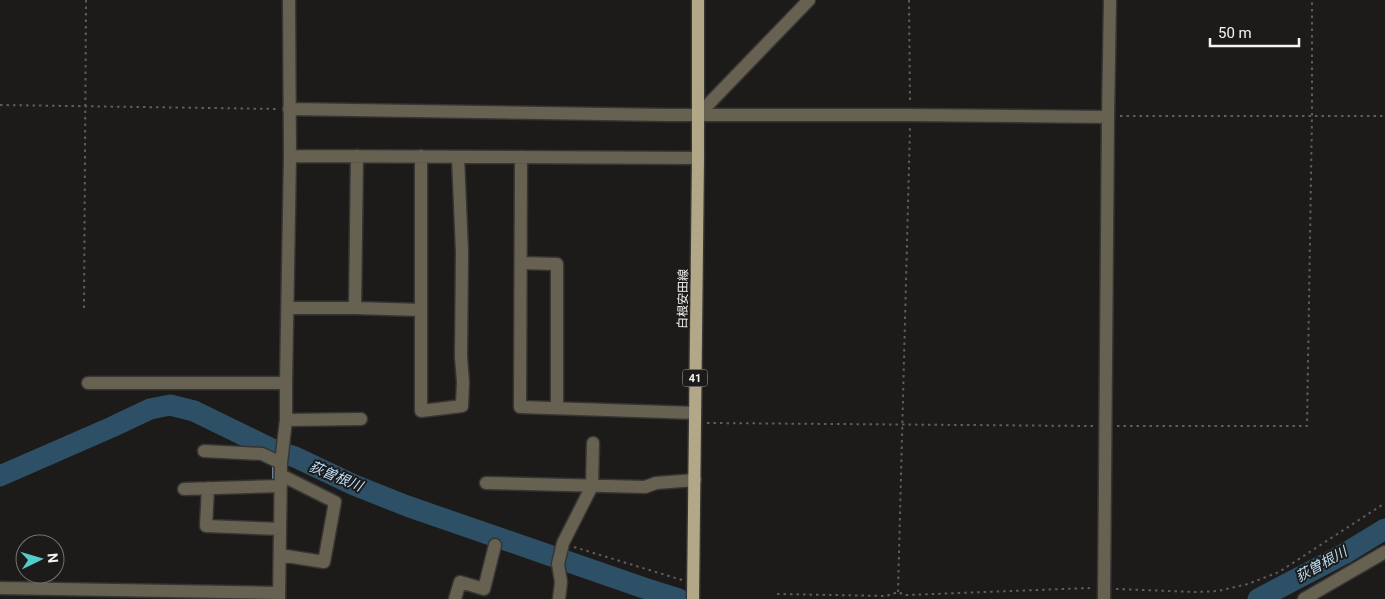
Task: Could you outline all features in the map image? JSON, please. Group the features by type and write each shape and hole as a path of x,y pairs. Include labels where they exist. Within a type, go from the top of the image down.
{"main road":[{"name":"白根安田線","path":"693,599 698,0"}],"street":[{"path":"0,588 67,594 279,596 281,474 286,420 288,308 290,156 289,0"},
{"path":"698,115 808,0"},
{"path":"1104,594 1110,0"},
{"path":"289,109 698,115 1108,116"},
{"path":"290,156 698,158"},
{"path":"355,308 357,156"},
{"path":"421,156 421,411 462,406 462,252 458,157"},
{"path":"521,157 520,407 695,418"},
{"path":"521,264 557,264 557,408"},
{"path":"288,308 421,310"},
{"path":"88,383 286,383"},
{"path":"286,420 361,419"},
{"path":"559,599 561,582 558,564 562,546 592,486 593,443"},
{"path":"204,451 262,454 281,474 335,502 324,562 280,555"},
{"path":"184,489 208,488 281,474"},
{"path":"486,482 645,487 656,483 694,480"},
{"path":"208,488 206,526 280,529"},
{"path":"455,599 460,582 484,589 496,545"},
{"path":"1304,599 1385,552"}],"path":[{"path":"84,308 86,0"},
{"path":"898,592 910,115 909,0"},
{"path":"695,418 1105,426 1307,426 1312,0"},
{"path":"0,105 289,109"},
{"path":"1108,116 1385,116"},
{"path":"776,594 886,596 898,592 905,595 1104,594 1218,590 1248,584 1279,572 1385,503"},
{"path":"562,546 694,584"}],"waterway":[{"name":"荻曽根川","path":"0,476 150,409 170,405 194,411 274,450 295,457 354,485 407,506 679,599"},
{"path":"274,464 274,484"},
{"name":"荻曽根川","path":"1258,599 1344,554 1385,529"}]}
